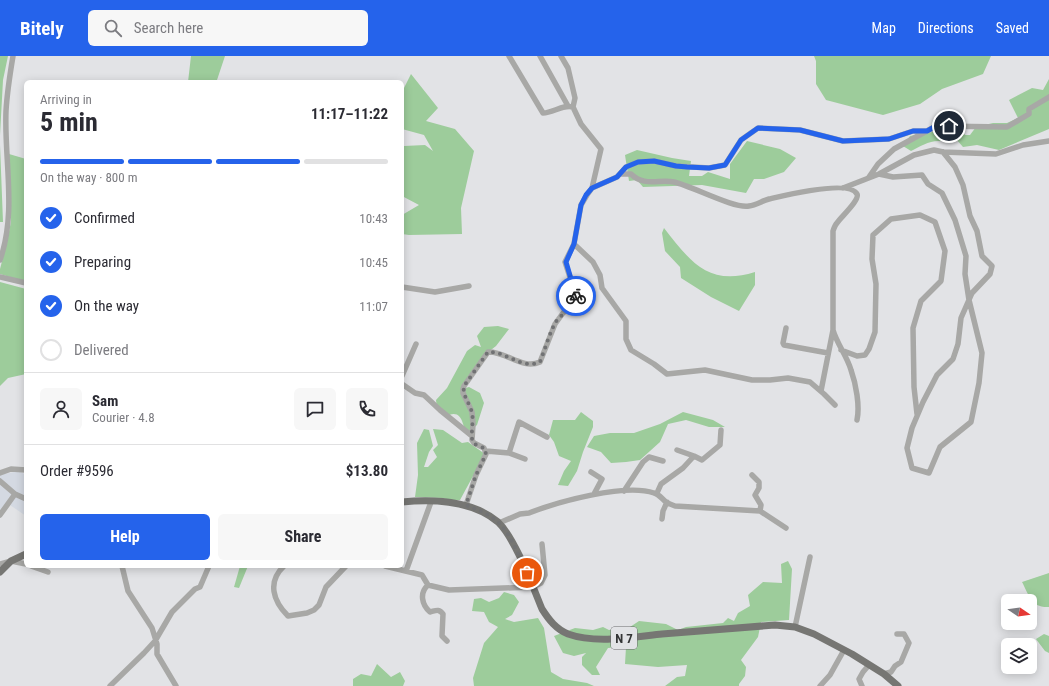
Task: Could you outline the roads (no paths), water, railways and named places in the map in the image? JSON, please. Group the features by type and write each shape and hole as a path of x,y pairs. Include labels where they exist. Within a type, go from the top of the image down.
{"main road":[{"name":"N 7","path":"404,502 452,502 466,505 481,511 499,523 513,545 542,609 554,625 568,634 587,638 624,638 775,625 795,627 814,634 844,650 884,674 898,686"},
{"path":"1,568 24,555"}],"street":[{"path":"0,260 5,246 8,224 6,111 13,56"},
{"path":"509,56 543,113 570,107 575,98 568,68 561,56"},
{"path":"540,56 570,107 600,149 592,188"},
{"path":"869,178 878,164 894,149 936,126 1007,127 1029,114 1029,109 1049,97"},
{"path":"525,458 509,453 486,451 484,448 474,443 472,436 472,412 463,393 464,386 488,352 493,352 526,364 533,365 540,362 555,324 563,313 575,302 576,296 566,262 574,244 581,205 586,195 592,188 621,174 626,167 638,162 654,161 676,166 709,168 725,165 741,140 758,128 800,130 843,141 889,139 913,131 927,131"},
{"path":"843,188 879,174 914,155 934,150 943,152 996,154 1049,140"},
{"path":"879,174 893,177 922,175 928,184 942,193 955,220 966,256 965,274 968,300 982,354 979,383 971,422 940,447 929,473 912,468 907,448 912,428 937,375 953,359 958,344 961,318 968,300 972,293 990,274 992,266 982,256 977,231 970,216 963,185 955,167 943,152"},
{"path":"621,174 631,174 637,180 674,182 743,207 810,190 843,188 854,190 857,193 855,201 837,223 833,231 833,330 821,391"},
{"path":"841,350 857,356 865,355 870,349 875,332 876,284 872,260 873,235 891,219 920,215 935,222 945,251 941,281 921,302 913,328 914,387 918,417"},
{"path":"574,244 593,262 600,275 602,288 626,321 626,339 631,350 667,374 705,370 752,380 788,378 810,382 835,405"},
{"path":"0,277 24,283"},
{"path":"404,287 435,292 469,286"},
{"path":"786,328 783,342 784,345 828,353"},
{"path":"833,330 851,370 859,412 857,420"},
{"path":"404,371 416,344"},
{"path":"404,385 415,393 424,395 472,436"},
{"path":"509,453 519,422 547,437"},
{"path":"677,450 702,460 720,445 721,430"},
{"path":"466,505 486,451"},
{"path":"657,493 661,484 684,468 694,456"},
{"path":"624,491 643,462 648,457 663,462"},
{"path":"0,473 11,469 24,470"},
{"path":"591,472 602,479 594,494"},
{"path":"752,475 759,482 759,488 755,495 761,505 760,511"},
{"path":"0,481 15,494 24,498"},
{"path":"499,523 520,514 594,494 624,491 648,491 657,493 666,502 675,506 760,511 786,528"},
{"path":"0,515 15,494"},
{"path":"406,571 431,502"},
{"path":"662,519 666,502"},
{"path":"393,568 422,575 428,585 449,590 533,587 541,583 545,575 542,544"},
{"path":"795,627 810,557"},
{"path":"11,561 24,564"},
{"path":"0,577 1,568"},
{"path":"37,568 48,572"},
{"path":"122,568 128,591 152,628 157,644 157,654 176,686"},
{"path":"110,686 144,654 155,640 172,612 195,589 200,587 208,568"},
{"path":"282,568 273,584 274,593 281,609 288,616 307,613 314,610 319,605 326,587 344,568"},
{"path":"428,585 424,588 422,596 424,607 430,612 438,610 441,611 443,614 442,636 447,641"},
{"path":"884,674 890,672 900,662 909,643 904,634 897,634"},
{"path":"820,686 830,675 844,650"},
{"path":"862,686 859,679 870,665"}]}
